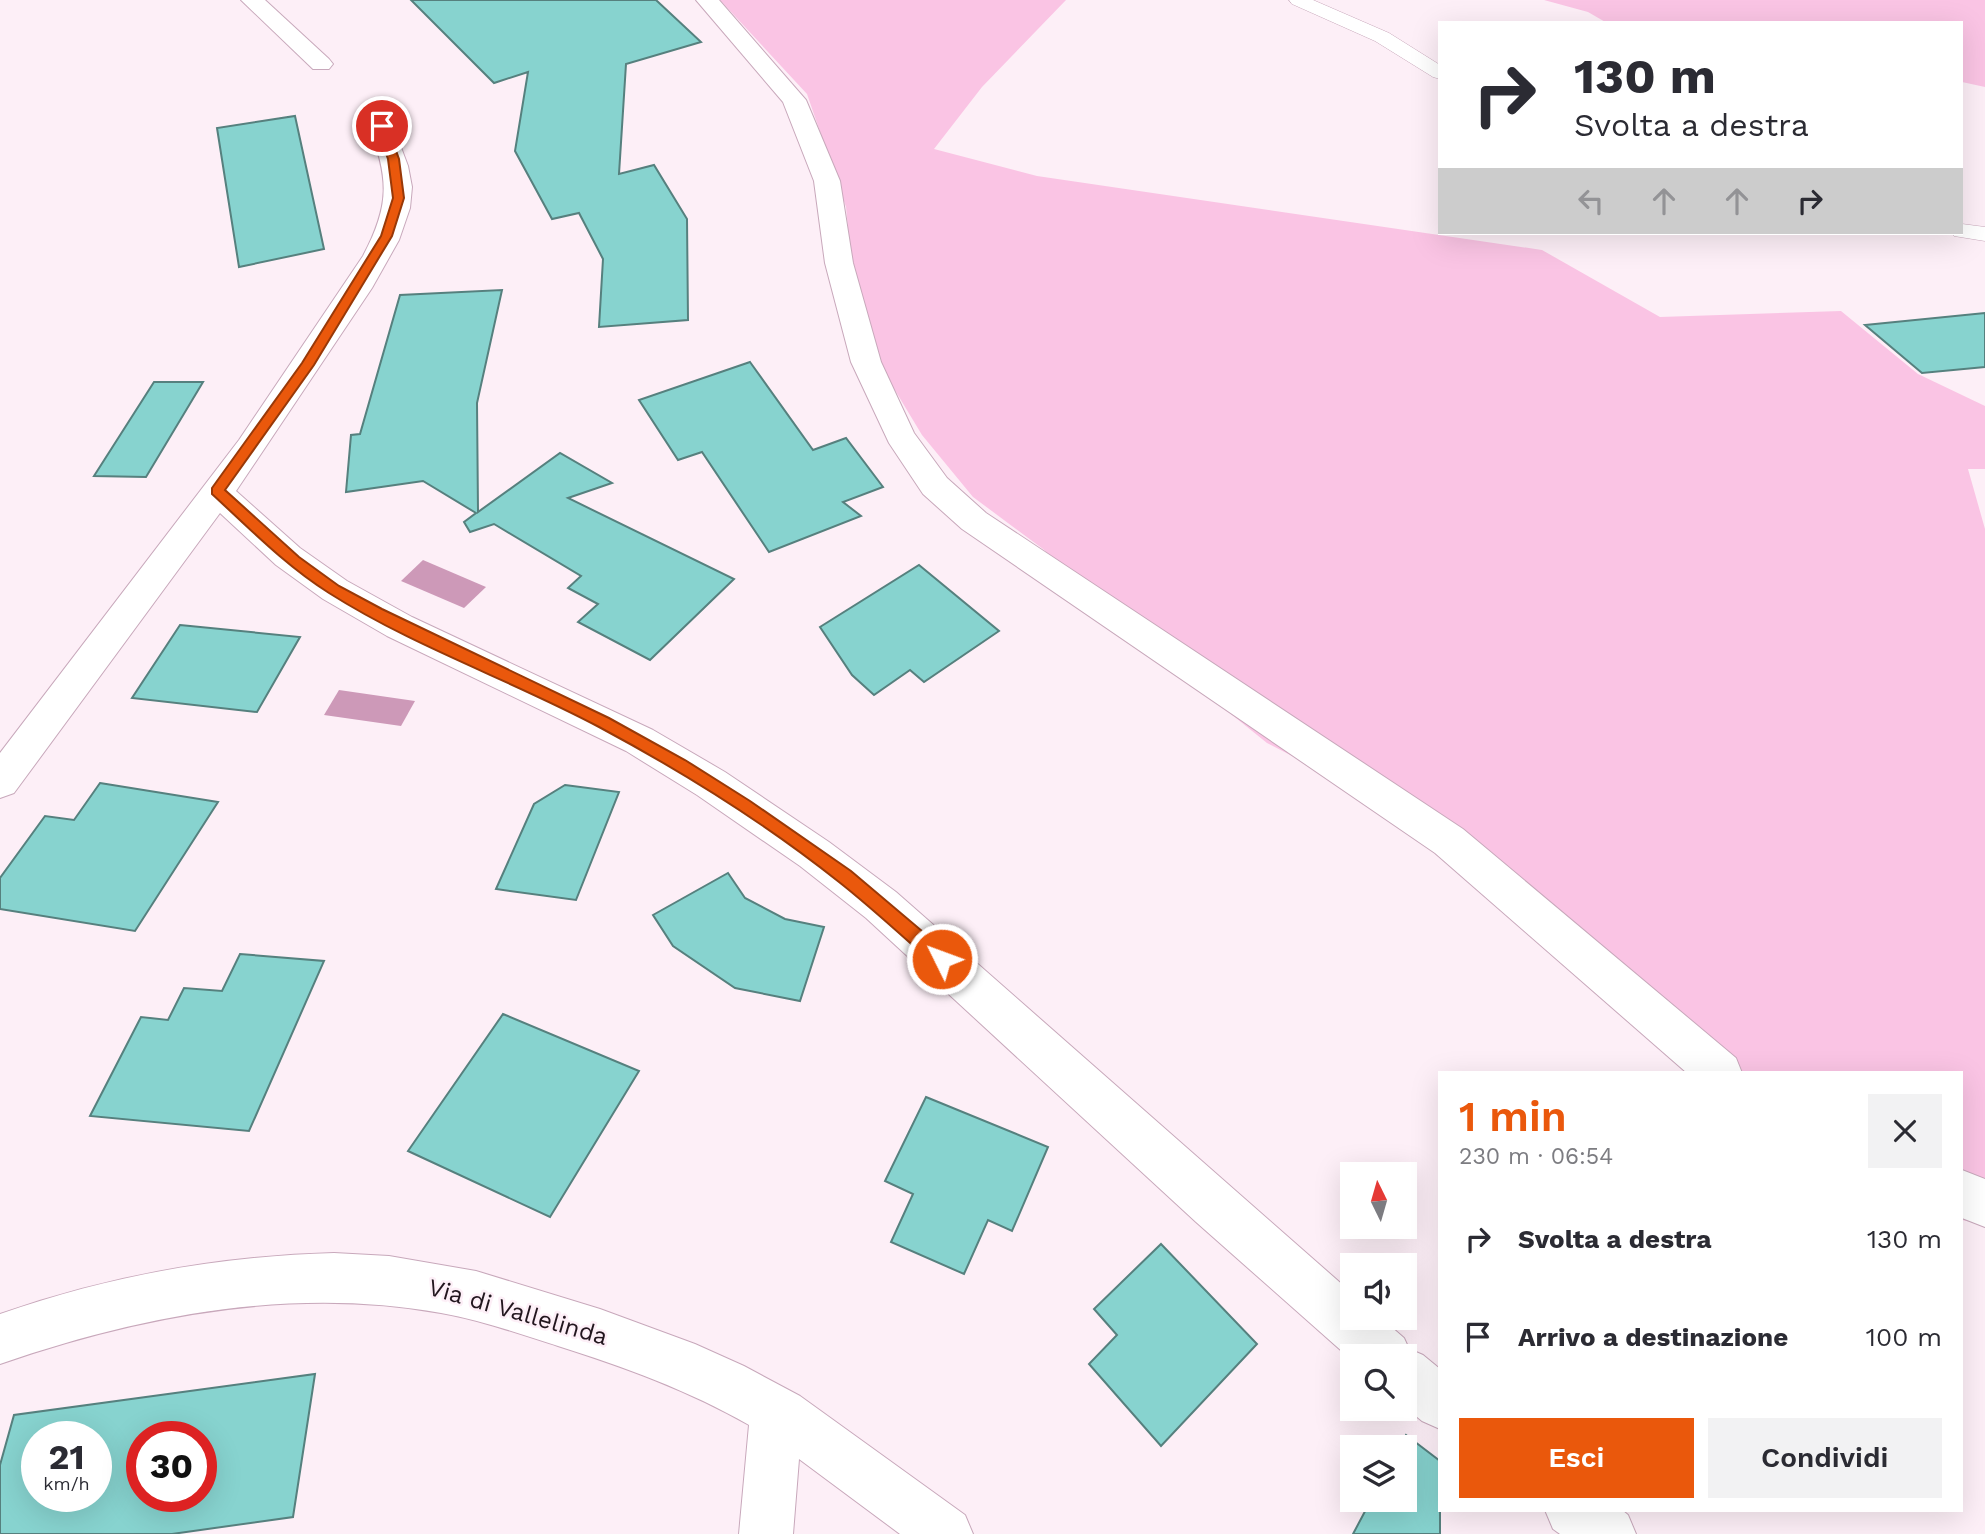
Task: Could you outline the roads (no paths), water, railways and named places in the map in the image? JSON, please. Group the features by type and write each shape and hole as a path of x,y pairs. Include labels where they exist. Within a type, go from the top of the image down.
{"street":[{"path":"252,0 321,64"},
{"path":"707,0 794,100 827,181 839,263 866,362 900,436 934,486 974,521 1449,841 1718,1071"},
{"path":"0,782 302,374 386,236 398,198 394,159 382,126"},
{"path":"217,491 294,561 334,589 388,619 636,740 734,798 826,862 881,905 1213,1205 1372,1344"},
{"path":"1963,1194 1985,1203"},
{"name":"Via di Vallelinda","path":"0,1339 101,1307 208,1288 309,1279 393,1281 442,1288 487,1298 623,1342 699,1371 776,1412 946,1534"},
{"path":"1417,1383 1438,1401"},
{"path":"766,1534 776,1412"},
{"path":"1575,1512 1609,1534"}],"lane":[{"path":"1298,0 1382,37 1438,73"},
{"path":"1963,231 1985,234"}]}
